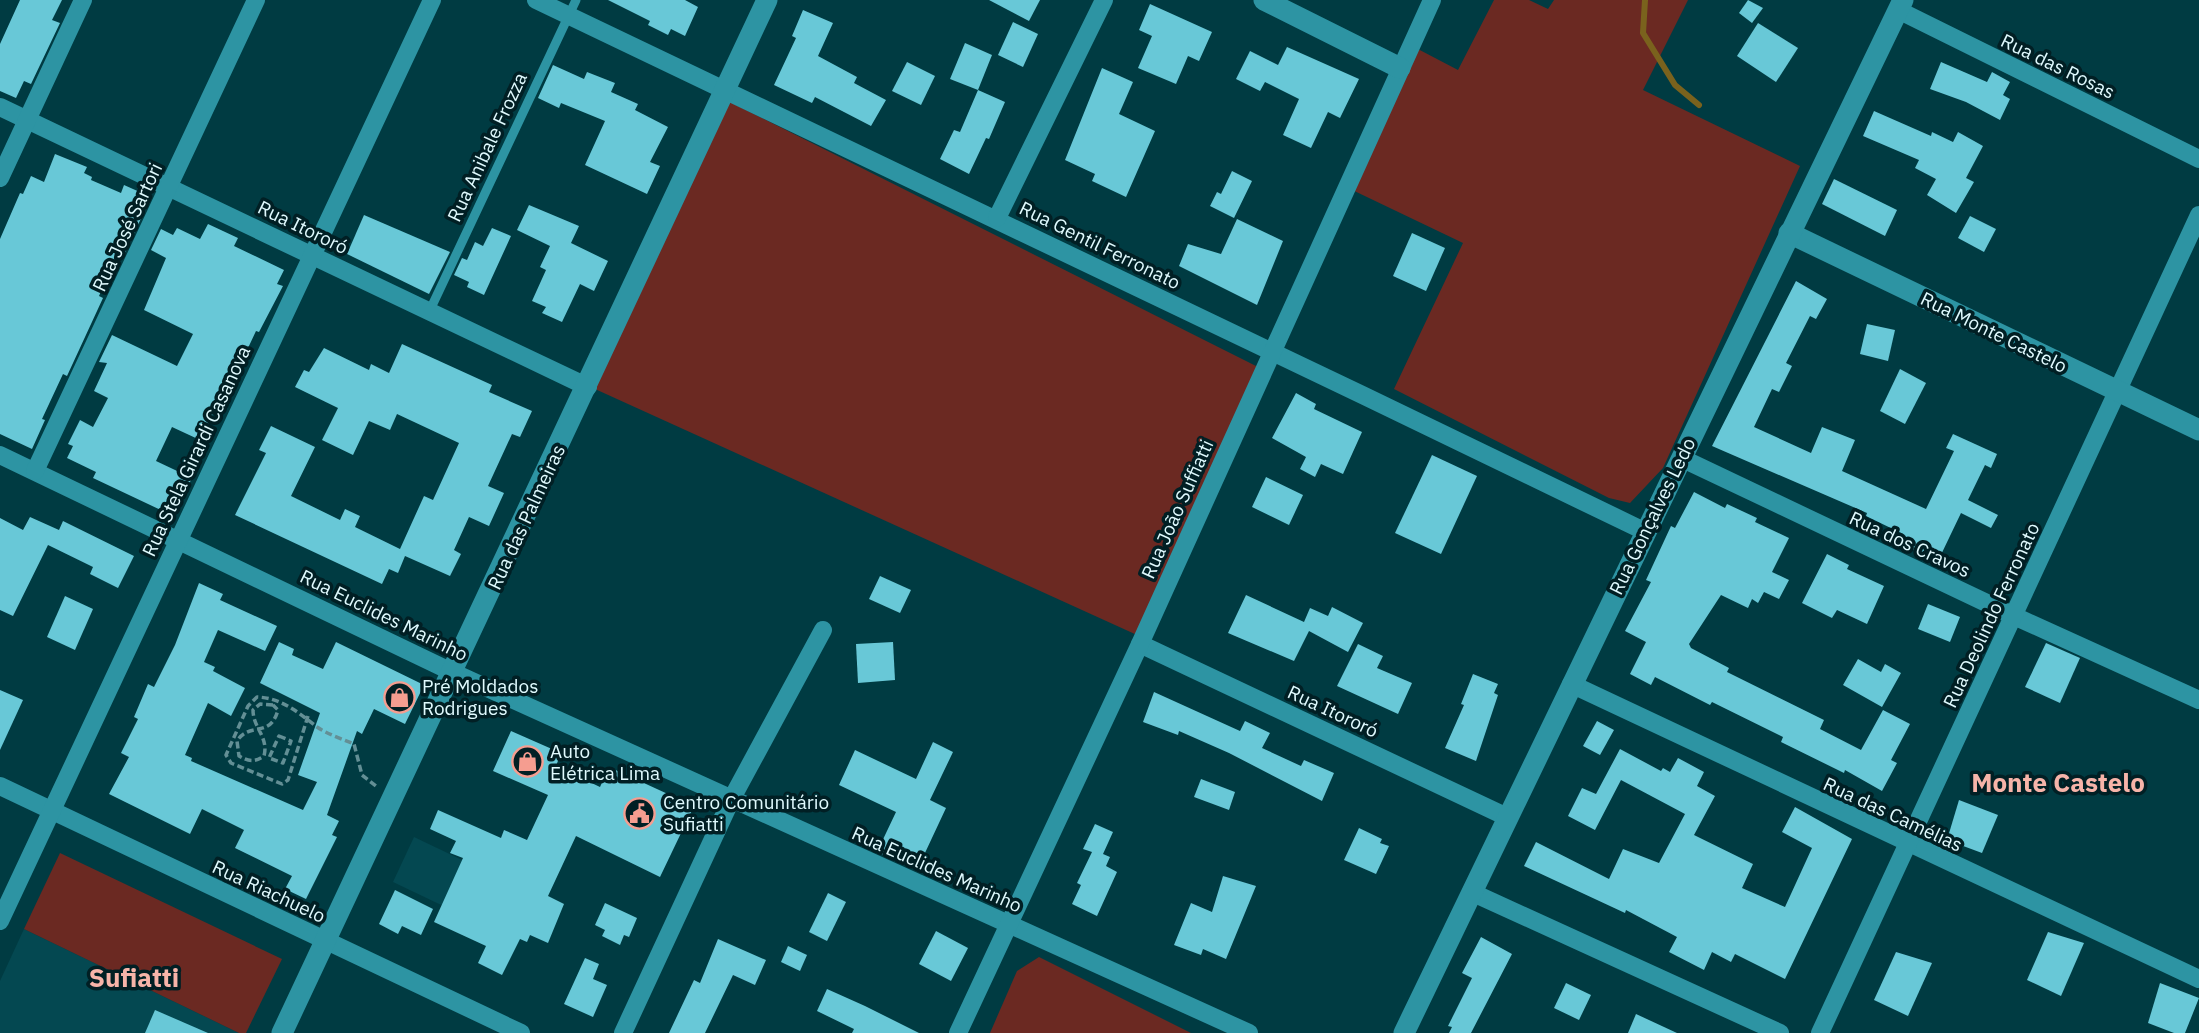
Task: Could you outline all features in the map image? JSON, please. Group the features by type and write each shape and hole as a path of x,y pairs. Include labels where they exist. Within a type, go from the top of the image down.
{"street":[{"path":"0,178 83,0"},
{"name":"Rua José Sartori","path":"35,471 256,0"},
{"name":"Rua Stela Girardi Casanova","path":"0,922 432,0"},
{"name":"Rua Gentil Ferronato","path":"536,0 572,8 724,92 997,218 1644,531"},
{"name":"Rua das Palmeiras","path":"282,1033 767,0"},
{"path":"997,218 1104,0"},
{"path":"1264,0 1400,68"},
{"name":"Rua João Suffiatti","path":"958,1033 1140,644 1270,351 1432,0"},
{"name":"Rua das Rosas","path":"1901,5 2199,159"},
{"name":"Rua Gonçalves Ledo","path":"1404,1033 1644,531 1901,5"},
{"name":"Rua Itororó","path":"0,107 587,387"},
{"name":"Rua Deolindo Ferronato","path":"1821,1033 2199,215"},
{"name":"Rua Monte Castelo","path":"1789,233 2199,430"},
{"name":"Rua Euclides Marinho","path":"0,455 453,672 1249,1033"},
{"name":"Rua dos Cravos","path":"1681,458 2014,617 2199,700"},
{"path":"623,1033 731,800 823,629"},
{"name":"Rua Itororó","path":"1140,644 1507,817"},
{"name":"Rua das Camélias","path":"1571,684 2199,979"},
{"name":"Rua Riachuelo","path":"0,786 521,1033"},
{"path":"1471,892 1780,1033"}],"lane":[{"name":"Rua Anibale Frozza","path":"430,310 572,8"}],"path":[{"path":"308,716 288,780 282,785 231,762 226,755 248,706 257,697 308,716 317,727 354,744 362,775 392,798"},
{"path":"274,702 260,704 253,710 257,729 264,735 264,756 256,761 246,761 239,756 237,741 241,734 257,729 273,724 278,710 274,702"},
{"path":"279,736 291,741 287,752 283,763 270,758 279,736"},
{"path":"287,752 296,755"}],"shaded area":[{"path":"1494,0 1529,0 1548,9 1554,0 1688,0 1643,90 1800,166 1663,468 1630,503 1609,498 1394,389 1463,243 1346,187 1414,47 1458,70"},
{"path":"726,100 1258,367 1137,635 595,389"},
{"path":"414,837 502,879 481,924 393,882"},
{"path":"60,853 282,959 246,1033 239,1033 24,929"},
{"path":"24,929 239,1033 0,1033 0,981"},
{"path":"1039,957 1191,1033 990,1033 1017,971"}],"building":[{"path":"20,0 62,0 52,20 60,23 31,84 24,81 16,98 0,91 0,44"},
{"path":"608,0 685,0 698,7 685,36 671,29 668,35 648,25 650,21"},
{"path":"989,0 1040,0 1029,21"},
{"path":"1748,0 1763,8 1752,23 1739,13"},
{"path":"1150,4 1212,32 1199,61 1188,56 1176,84 1138,68 1152,36 1139,30"},
{"path":"803,10 833,23 818,56 857,77 854,83 886,100 871,126 815,97 812,103 774,85 796,38 792,36"},
{"path":"1013,22 1038,34 1023,67 998,55"},
{"path":"1758,23 1798,48 1776,82 1737,56"},
{"path":"965,43 992,55 978,90 950,79"},
{"path":"1287,47 1359,79 1340,118 1328,112 1311,148 1283,135 1299,99 1265,82 1260,91 1236,79 1250,51 1278,65"},
{"path":"907,62 935,76 921,105 892,91"},
{"path":"1941,62 1987,82 1992,72 2010,82 2003,95 2010,99 2000,120 1966,102 1930,89"},
{"path":"553,65 584,79 587,72 615,83 611,92 638,104 635,110 668,127 650,162 660,166 647,194 585,165 605,121 561,103 559,108 538,98"},
{"path":"1102,68 1133,82 1119,114 1155,131 1126,197 1092,181 1095,174 1065,160"},
{"path":"978,90 1005,102 989,139 986,138 969,174 940,159 954,130 960,132"},
{"path":"1874,111 1931,136 1932,132 1953,142 1958,132 1983,146 1966,178 1974,182 1956,213 1927,195 1936,179 1915,168 1919,160 1863,136"},
{"path":"55,154 87,167 84,173 92,177 91,180 121,193 124,185 151,197 122,259 116,256 99,296 103,298 67,376 63,374 42,419 45,420 32,449 0,434 0,239 20,193 23,194 31,176 44,182"},
{"path":"1232,171 1252,181 1234,218 1210,206 1217,192 1221,194"},
{"path":"1834,179 1897,210 1885,236 1822,204"},
{"path":"529,205 579,226 571,243 608,261 594,291 580,284 562,322 542,313 546,307 532,301 546,270 540,267 550,246 517,230"},
{"path":"364,215 450,252 429,294 347,254"},
{"path":"1970,216 1996,229 1984,252 1958,238"},
{"path":"1237,219 1283,241 1257,305 1179,266 1188,244 1221,254"},
{"path":"208,224 238,238 234,246 284,270 277,284 283,286 259,332 256,331 217,414 214,412 200,440 172,427 156,461 192,478 180,502 172,498 165,512 93,478 96,472 67,458 73,446 68,444 80,420 93,427 108,398 94,391 107,363 99,362 112,335 177,366 193,334 144,310 166,258 151,250 161,229 173,235 177,228 200,239"},
{"path":"492,228 511,236 484,295 467,287 469,282 454,275 462,258 467,260 475,242 483,246"},
{"path":"1412,233 1445,248 1426,291 1393,276"},
{"path":"1796,281 1827,299 1816,319 1810,316 1786,363 1792,366 1779,392 1772,389 1754,427 1811,453 1822,427 1855,440 1842,471 1926,509 1954,451 1946,448 1953,434 1997,454 1991,468 1985,465 1968,500 1998,515 1991,528 1961,513 1938,561 1897,542 1901,533 1866,516 1867,513 1712,446"},
{"path":"1867,324 1895,330 1888,361 1860,354"},
{"path":"402,344 492,385 489,392 532,411 520,437 512,434 488,486 504,493 489,526 469,517 454,550 461,554 450,576 405,556 398,573 389,569 382,584 235,515 266,453 259,450 271,426 315,447 291,496 340,520 345,509 360,516 355,527 400,549 424,496 433,500 459,443 397,414 390,430 369,421 353,455 322,440 338,408 295,387 304,370 309,372 324,348 369,370 371,364 389,373"},
{"path":"1900,369 1926,383 1905,424 1880,411"},
{"path":"1296,393 1316,404 1314,409 1362,432 1343,474 1321,464 1315,477 1300,469 1306,457 1272,438"},
{"path":"1432,455 1477,476 1441,554 1395,533"},
{"path":"1266,477 1303,495 1289,525 1252,507"},
{"path":"1694,492 1725,508 1727,504 1757,518 1755,522 1789,538 1772,572 1789,580 1779,599 1764,592 1758,603 1752,599 1748,608 1721,595 1689,644 1691,648 1729,668 1727,672 1824,720 1820,729 1861,750 1883,710 1910,724 1891,760 1897,763 1882,791 1845,770 1844,773 1781,742 1783,737 1712,702 1710,705 1655,677 1651,685 1630,674 1646,642 1625,631 1651,582 1646,580 1671,526 1675,528"},
{"path":"30,517 59,530 63,521 134,556 118,588 90,574 93,567 48,545 13,616 0,610 0,518 23,530"},
{"path":"1827,554 1849,565 1847,569 1884,586 1867,624 1837,610 1832,618 1802,603"},
{"path":"880,576 911,590 900,613 869,599"},
{"path":"199,583 223,594 220,600 277,626 265,651 218,630 204,662 215,667 213,671 245,688 231,716 208,703 185,755 192,758 191,761 303,810 317,782 298,775 320,713 260,683 279,642 294,649 292,655 323,669 336,642 424,685 405,724 374,709 362,734 357,731 327,815 339,821 332,835 337,837 306,899 285,889 292,876 235,848 244,830 202,809 190,834 109,794 129,757 121,753 138,719 134,717 148,684 154,687 175,645"},
{"path":"1246,595 1304,622 1310,608 1328,616 1332,607 1363,623 1348,652 1309,631 1294,661 1228,633"},
{"path":"65,596 93,609 75,650 47,637"},
{"path":"1928,604 1960,617 1950,642 1918,629"},
{"path":"893,642 895,680 858,683 856,644"},
{"path":"2046,643 2080,658 2060,703 2025,687"},
{"path":"1358,644 1383,656 1377,668 1412,683 1398,714 1337,686"},
{"path":"1858,659 1881,672 1885,664 1901,673 1882,707 1843,685"},
{"path":"1473,674 1498,684 1494,693 1498,695 1476,761 1445,748 1464,705 1461,704"},
{"path":"0,690 23,700 0,750"},
{"path":"1154,692 1240,731 1245,721 1270,733 1262,748 1301,766 1304,760 1334,773 1322,801 1229,753 1179,731 1178,735 1143,722"},
{"path":"1597,721 1614,730 1600,755 1583,746"},
{"path":"511,731 561,753 556,766 600,787 609,767 694,806 660,877 576,836 548,896 564,904 548,943 530,935 527,942 520,939 502,975 478,963 486,946 434,922 463,858 450,853 456,841 430,829 438,810 501,838 504,830 527,840 548,795 493,771"},
{"path":"933,742 953,752 930,800 946,808 917,870 877,852 896,812 839,785 855,750 916,779"},
{"path":"1620,749 1661,771 1663,768 1670,772 1678,758 1704,772 1697,786 1715,796 1694,835 1753,864 1742,888 1785,907 1812,848 1782,832 1795,807 1852,839 1785,979 1735,954 1731,962 1712,952 1704,970 1669,952 1677,937 1626,910 1625,913 1524,866 1536,842 1609,879 1623,849 1659,863 1685,814 1621,780 1595,830 1568,816 1582,788 1596,794"},
{"path":"1201,779 1235,792 1229,810 1194,797"},
{"path":"1959,800 1998,815 1982,853 1947,840"},
{"path":"1095,824 1113,832 1103,854 1110,857 1106,866 1117,872 1097,916 1072,904 1081,885 1077,883 1092,852 1083,849"},
{"path":"1359,828 1382,839 1380,843 1389,846 1376,874 1344,860"},
{"path":"1223,876 1256,886 1226,959 1203,949 1201,955 1174,945 1191,903 1212,912"},
{"path":"395,890 433,909 421,935 402,926 398,934 379,924"},
{"path":"828,893 846,902 827,941 809,932"},
{"path":"605,903 637,918 629,937 624,935 620,945 602,936 605,930 595,925"},
{"path":"936,931 968,948 951,981 919,964"},
{"path":"2048,932 2084,943 2061,996 2027,980"},
{"path":"1481,937 1512,954 1471,1033 1449,1033 1452,1027 1448,1026 1472,978 1462,973"},
{"path":"718,939 766,960 755,985 733,975 705,1033 669,1033 694,980 700,983"},
{"path":"788,946 807,955 800,971 781,962"},
{"path":"1896,952 1932,963 1908,1016 1874,1000"},
{"path":"585,958 599,964 593,979 607,985 593,1017 564,1004"},
{"path":"1566,983 1591,995 1579,1020 1554,1008"},
{"path":"2160,983 2199,998 2185,1033 2174,1033 2148,1023"},
{"path":"827,989 919,1033 852,1033 854,1029 817,1011"},
{"path":"155,1010 208,1033 145,1033"},
{"path":"1636,1014 1677,1033 1628,1033"}],"waterway":[{"path":"1645,0 1643,33 1675,85 1699,105"}],"place":[{"name":"Pré Moldados Rodrigues","path":"399,697"},
{"name":"Auto Elétrica Lima","path":"527,762"},
{"name":"Centro Comunitário Sufiatti","path":"640,813"}],"district":[{"name":"Monte Castelo","path":"2058,782"},
{"name":"Sufiatti","path":"134,977"}]}
